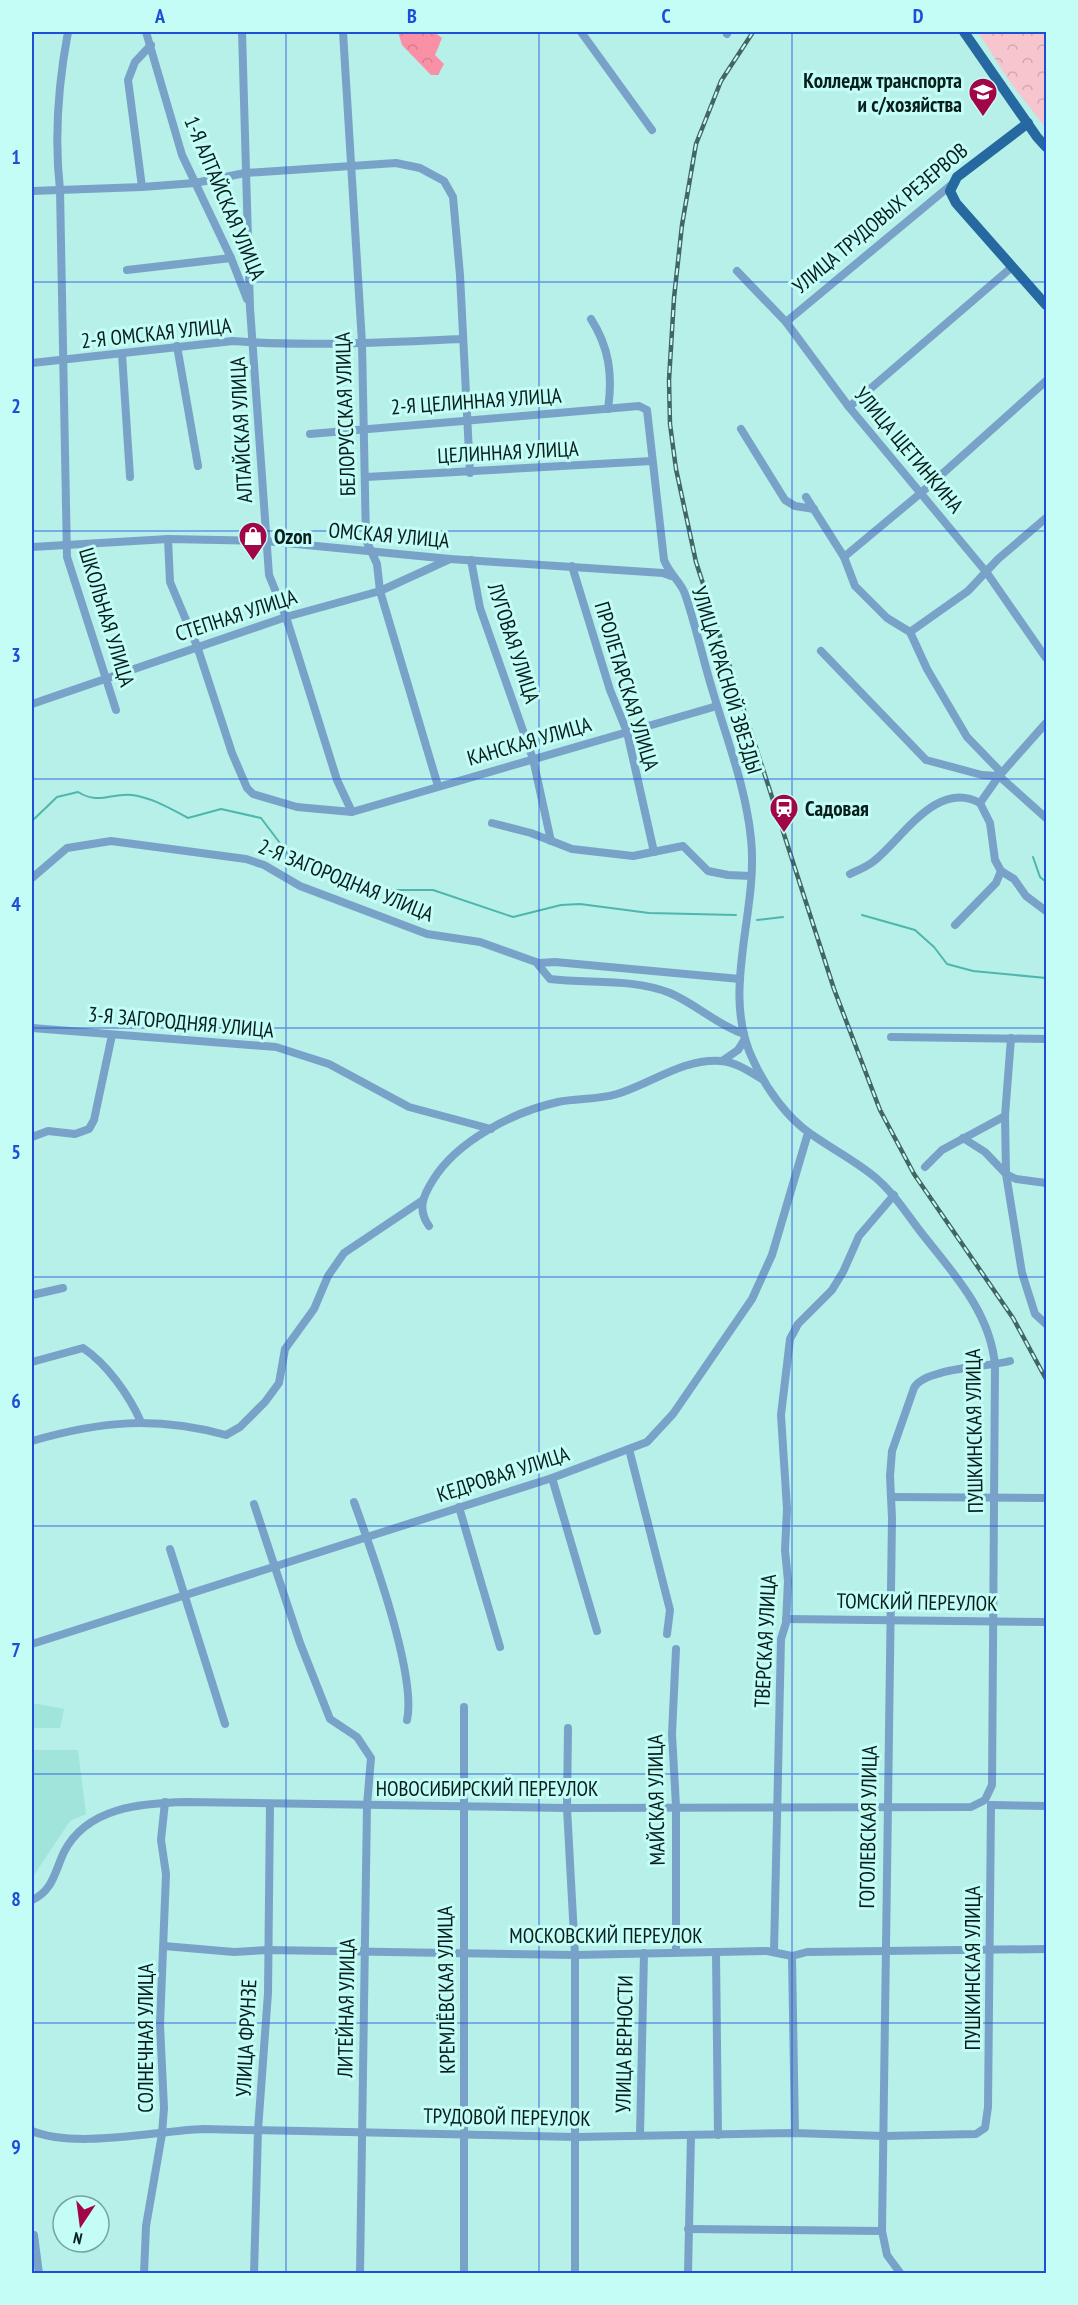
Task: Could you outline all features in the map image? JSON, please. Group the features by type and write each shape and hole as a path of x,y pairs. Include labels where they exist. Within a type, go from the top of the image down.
{"main road":[{"path":"964,32 1047,147"},
{"name":"УЛИЦА ТРУДОВЫХ РЕЗЕРВОВ","path":"951,185 957,177 1028,123"},
{"path":"951,185 950,191 956,203 1047,305"}],"street":[{"name":"ШКОЛЬНАЯ УЛИЦА","path":"68,32 57,107 56,145 60,190 67,545 70,571 108,678 116,710"},
{"name":"1-Я АЛТАЙСКАЯ УЛИЦА","path":"146,32 178,143 231,258 250,308"},
{"name":"АЛТАЙСКАЯ УЛИЦА","path":"242,32 250,308 270,581 286,617 337,780 351,812"},
{"name":"БЕЛОРУССКАЯ УЛИЦА","path":"343,32 349,166 362,343 366,540 377,564 380,591 438,786"},
{"path":"581,32 652,130"},
{"path":"142,187 128,80 138,57 151,45"},
{"path":"32,190 142,187 195,183 245,173 404,163 420,168 444,181 453,197 470,472"},
{"name":"УЛИЦА ТРУДОВЫХ РЕЗЕРВОВ","path":"786,322 951,185"},
{"path":"127,270 231,258"},
{"path":"849,407 1012,267"},
{"name":"УЛИЦА ЩЕТИНКИНА","path":"737,271 786,322 849,407 987,573 1047,658"},
{"path":"591,319 607,349 610,389 608,409"},
{"name":"2-Я ОМСКАЯ УЛИЦА","path":"32,363 233,341 254,344 463,339"},
{"path":"177,346 198,466"},
{"path":"122,354 130,477"},
{"path":"844,557 922,492 1047,381"},
{"name":"2-Я ЦЕЛИННАЯ УЛИЦА","path":"310,434 465,419 645,408"},
{"name":"УЛИЦА КРАСНОЙ ЗВЕЗДЫ","path":"645,408 648,414 663,555 671,576 685,593 717,706 733,752 749,822 751,876 740,979 744,1036"},
{"path":"741,429 779,494 795,506 814,509"},
{"name":"ЦЕЛИННАЯ УЛИЦА","path":"366,477 652,461"},
{"path":"806,497 844,557 855,586 887,618 910,632 927,669 967,737 998,769 999,776"},
{"path":"910,632 968,591 998,559 1047,518"},
{"path":"168,540 168,575 196,646 232,753 249,791 297,807 351,812"},
{"name":"ОМСКАЯ УЛИЦА","path":"32,547 168,540 266,541 450,559 663,573 671,576"},
{"name":"СТЕПНАЯ УЛИЦА","path":"32,704 196,646 286,617 380,591 450,559"},
{"name":"ЛУГОВАЯ УЛИЦА","path":"471,560 480,608 532,759 551,841"},
{"name":"ПРОЛЕТАРСКАЯ УЛИЦА","path":"572,566 610,690 627,732 654,852"},
{"path":"821,651 926,759 973,773 999,776 1047,818"},
{"name":"КАНСКАЯ УЛИЦА","path":"351,812 717,706"},
{"path":"981,803 999,776 1047,723"},
{"path":"850,874 873,861 938,802 957,798 981,803"},
{"path":"981,803 990,823 995,860 1000,871 1014,879 1026,896 1047,911"},
{"path":"492,823 551,841 568,849 633,856 682,846 708,871 751,876"},
{"name":"2-Я ЗАГОРОДНАЯ УЛИЦА","path":"32,878 67,848 111,841 246,859 264,865 307,889 427,934 480,942 539,963 550,978 607,982 669,993 744,1036"},
{"path":"955,925 996,883 1000,871"},
{"path":"539,963 555,962 740,979"},
{"name":"3-Я ЗАГОРОДНЯЯ УЛИЦА","path":"32,1028 276,1047 329,1064 409,1107 491,1129"},
{"path":"32,1137 53,1131 75,1134 89,1129 96,1111 112,1035"},
{"path":"429,1226 422,1212 423,1200 438,1172 453,1154 491,1129 549,1104 614,1095 684,1067 722,1061 734,1054 744,1036"},
{"path":"744,1036 764,1080"},
{"path":"891,1037 1047,1039"},
{"path":"1011,1038 1005,1116 1006,1174 1018,1254 1035,1314 1047,1324"},
{"path":"722,1061 742,1068 764,1080"},
{"name":"ПУШКИНСКАЯ УЛИЦА","path":"764,1080 808,1133 865,1168 894,1195 975,1305 989,1334 995,1365 992,1785 988,1803 991,1949 988,2107 983,2130"},
{"path":"925,1167 942,1150 1005,1116"},
{"name":"КЕДРОВАЯ УЛИЦА","path":"32,1644 552,1478 647,1442 673,1414 752,1299 772,1255 808,1133"},
{"path":"963,1138 985,1152 1006,1174 1024,1180 1047,1183"},
{"name":"ТВЕРСКАЯ УЛИЦА","path":"774,1952 781,1639 786,1619 788,1509 781,1415 785,1365 792,1333 832,1290 860,1236 894,1195"},
{"path":"32,1441 106,1423 141,1422 192,1425 226,1435 240,1427 265,1402 279,1383 285,1349 314,1309 328,1276 344,1253 423,1200"},
{"path":"32,1295 63,1288"},
{"path":"32,1362 78,1347 90,1352 133,1406 141,1422"},
{"path":"995,1365 1010,1361"},
{"name":"ГОГОЛЕВСКАЯ УЛИЦА","path":"901,2274 884,2249 882,2231 890,1476 894,1443 918,1382 956,1370 995,1365"},
{"path":"629,1449 670,1610 667,1634"},
{"path":"552,1478 597,1631"},
{"path":"891,1497 1047,1498"},
{"path":"354,1502 367,1537 403,1663 410,1701 407,1720"},
{"path":"254,1504 276,1567"},
{"path":"459,1507 500,1647"},
{"path":"170,1549 225,1724"},
{"name":"ЛИТЕЙНАЯ УЛИЦА","path":"276,1567 300,1643 330,1719 364,1744 372,1764 366,1805 360,2274"},
{"name":"ТОМСКИЙ ПЕРЕУЛОК","path":"786,1619 1047,1622"},
{"name":"МАЙСКАЯ УЛИЦА","path":"676,1649 672,1734 676,1806 676,1951"},
{"name":"КРЕМЛЁВСКАЯ УЛИЦА","path":"464,1707 462,1806 464,2274"},
{"path":"568,1728 567,1808 575,1954 575,2274"},
{"name":"НОВОСИБИРСКИЙ ПЕРЕУЛОК","path":"32,1900 47,1889 68,1846 88,1826 118,1809 165,1802 567,1808 971,1807 988,1803 1047,1806"},
{"name":"СОЛНЕЧНАЯ УЛИЦА","path":"144,2274 146,2226 162,2134 165,2083 160,2025 166,1874 161,1840 165,1802"},
{"name":"УЛИЦА ФРУНЗЕ","path":"254,2274 258,2130 268,1993 270,1804"},
{"name":"МОСКОВСКИЙ ПЕРЕУЛОК","path":"164,1946 234,1952 267,1950 575,1954 676,1951 774,1952 792,1956 807,1952 1047,1949"},
{"path":"716,1952 718,2135"},
{"name":"УЛИЦА ВЕРНОСТИ","path":"640,2135 644,1953"},
{"path":"792,1956 795,2133"},
{"name":"ТРУДОВОЙ ПЕРЕУЛОК","path":"32,2131 57,2138 162,2134 203,2129 576,2137 795,2133 884,2136 976,2134 983,2130"},
{"path":"688,2274 691,2135"},
{"path":"688,2229 882,2231"},
{"path":"34,2235 39,2274"}],"shaded area":[{"path":"32,1703 64,1709 60,1728 32,1728"},
{"path":"32,1750 78,1750 86,1814 70,1821 32,1878"}],"green space":[{"path":"398,32 434,32 442,38 435,55 444,64 438,75 431,75 402,45"},
{"path":"978,32 1046,32 1046,128 1010,82"}],"waterway":[{"path":"32,821 57,797 78,792 92,798 140,796 188,818 221,809 261,818 292,859 310,869 392,890 433,890 513,917 561,905 580,904 649,913 736,915"},
{"path":"1033,857 1040,877 1046,882"},
{"path":"862,915 915,930 934,947 947,964 973,971 1046,978"},
{"path":"757,920 783,917"}],"railway":[{"path":"753,32 721,81 696,144 682,225 674,298 669,380 670,424 676,469 696,562 834,989 880,1110 914,1174 1013,1318 1046,1379"}],"place":[{"name":"Колледж транспорта и с/хозяйства","path":"983,118"},
{"name":"Ozon","path":"253,562"},
{"name":"Садовая","path":"784,834"}]}
